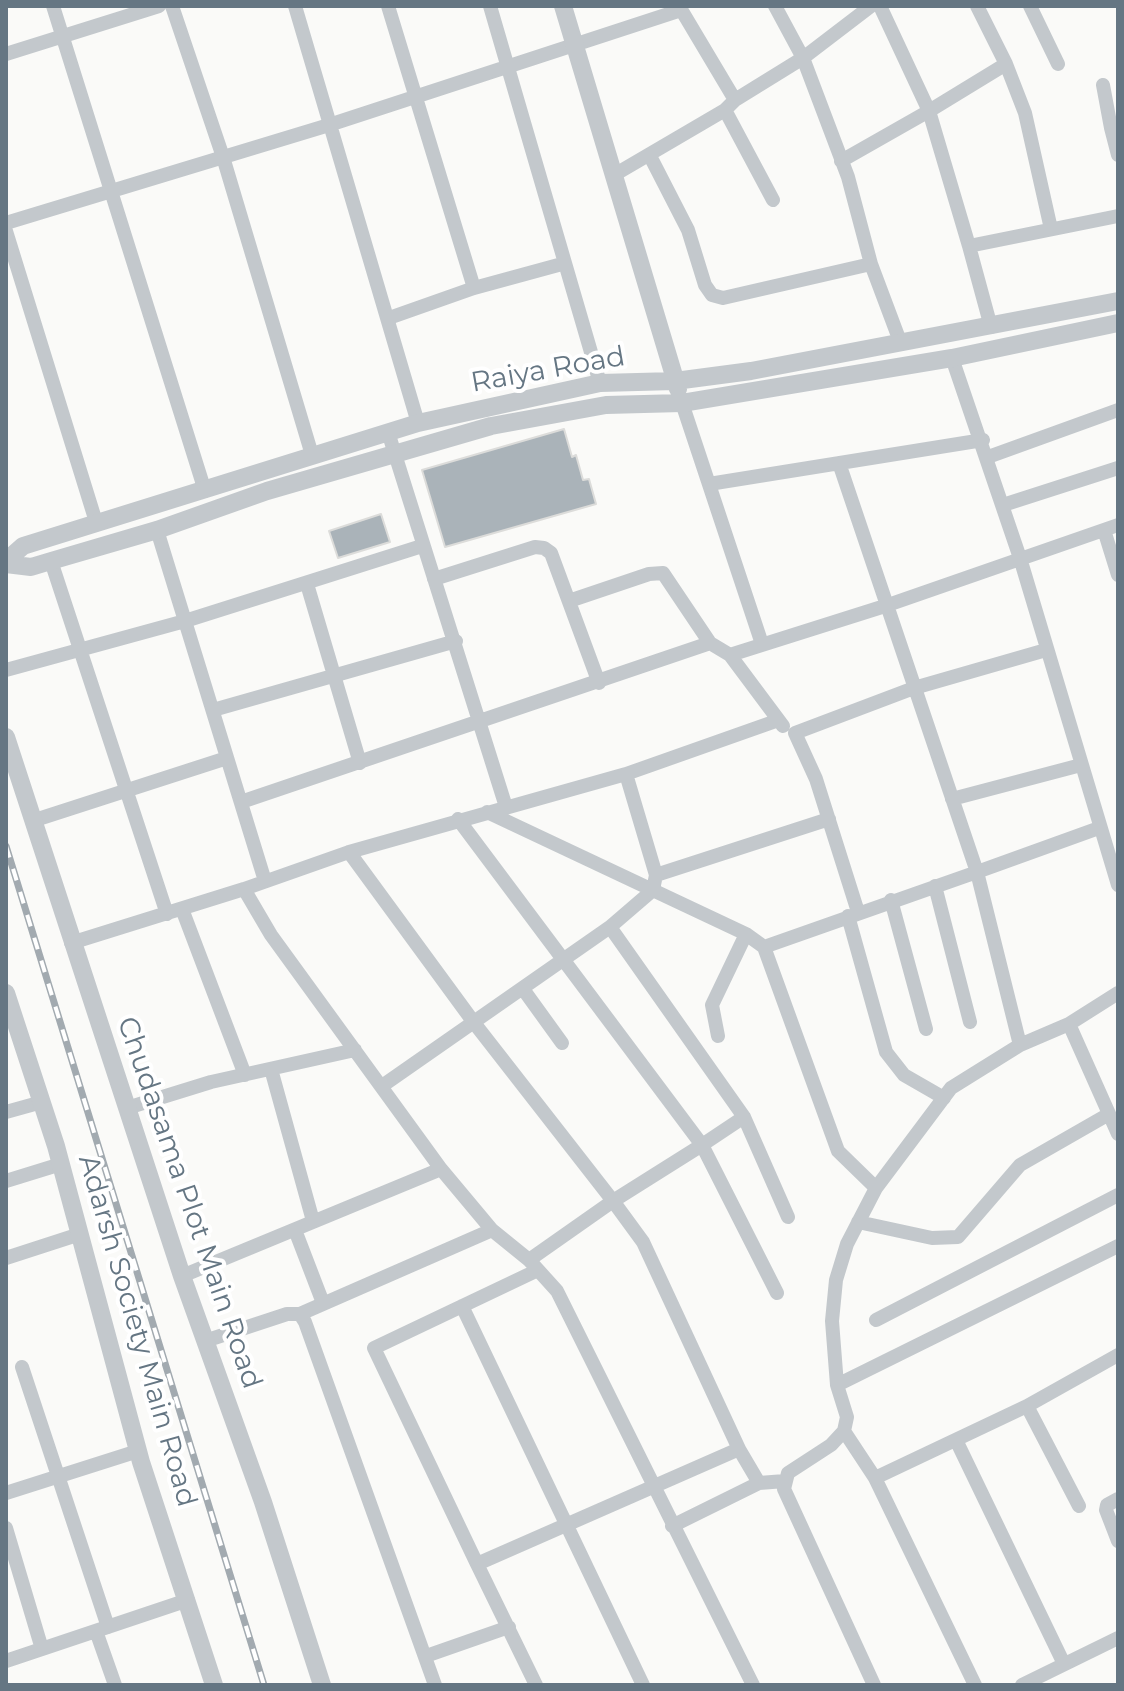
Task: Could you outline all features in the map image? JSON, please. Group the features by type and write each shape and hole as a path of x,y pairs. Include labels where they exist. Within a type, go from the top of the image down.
{"street":[{"path":"53,6 205,491"},
{"path":"6,54 159,6"},
{"path":"172,6 223,157 312,455"},
{"path":"295,6 418,423"},
{"path":"388,6 474,288"},
{"path":"490,6 510,66 562,264 600,383"},
{"path":"563,6 675,381 762,644"},
{"path":"775,6 803,58 841,161 871,264 901,344"},
{"path":"614,175 650,156 803,58 871,6"},
{"path":"880,6 929,111 991,327"},
{"path":"977,6 1006,64 1025,113 1051,229"},
{"path":"1030,6 1058,64"},
{"path":"6,223 329,125 574,46 680,8 730,105 773,200"},
{"path":"841,161 1006,64"},
{"path":"1103,85 1115,127 1118,155"},
{"path":"650,156 688,230 705,285 712,295 723,298 871,264"},
{"path":"969,246 1118,216"},
{"path":"6,231 96,522"},
{"path":"389,318 474,288 562,264"},
{"name":"Raiya Road","path":"6,562 23,546 418,423 600,383 675,381 751,371 1118,301"},
{"name":"Raiya Road","path":"6,562 31,567 157,530 267,491 491,426 606,405 682,403 952,358 1118,323"},
{"path":"952,358 983,440 1118,885"},
{"path":"988,457 1118,410"},
{"path":"388,432 506,807"},
{"path":"709,484 983,440"},
{"path":"839,463 977,872 1020,1045"},
{"path":"1003,505 1118,468"},
{"path":"730,655 885,606 1111,528 1118,575"},
{"path":"157,530 265,881"},
{"path":"6,670 185,621 422,546"},
{"path":"434,579 535,547 544,548 551,553 599,683"},
{"path":"51,561 124,790 245,1075"},
{"path":"569,601 649,574 663,573 710,643 730,655 776,721 795,733 816,779 829,819 886,1052 904,1075 944,1098"},
{"path":"307,584 360,763"},
{"path":"213,710 456,641"},
{"path":"241,802 479,724 710,643"},
{"path":"795,733 914,688 1046,650"},
{"path":"71,943 174,912 349,852 626,774 776,721"},
{"name":"Chudasama Plot Main Road","path":"6,737 71,943 322,1685"},
{"path":"32,821 227,758"},
{"path":"952,799 1081,765"},
{"path":"626,774 655,883"},
{"path":"487,812 655,883 764,947 838,1151 876,1188"},
{"path":"458,819 702,1145 777,1293"},
{"path":"382,1086 610,927 655,883 829,819"},
{"path":"764,947 1099,828"},
{"path":"349,852 475,1024 643,1242 739,1449 759,1483"},
{"path":"935,886 970,1022"},
{"path":"244,889 271,935 441,1169 492,1230 533,1265 557,1291 753,1685"},
{"path":"891,900 926,1029"},
{"path":"610,927 744,1117 788,1217"},
{"path":"718,1036 712,1005 746,934"},
{"path":"523,989 562,1043"},
{"name":"Adarsh Society Main Road","path":"6,993 61,1164 138,1451 214,1685"},
{"path":"874,1685 784,1489 788,1473 831,1445 844,1431 847,1417 837,1385 832,1321 836,1280 858,1222 876,1188 951,1088 1020,1045 1069,1024 1118,993"},
{"path":"1069,1024 1118,1134"},
{"path":"127,1108 245,1075 355,1050"},
{"path":"271,1069 313,1221"},
{"path":"6,1112 42,1102"},
{"path":"858,1222 932,1238 958,1237 1020,1165 1109,1114"},
{"path":"536,1685 374,1348 462,1306 533,1265 613,1201 744,1117"},
{"path":"6,1181 61,1164"},
{"path":"182,1276 441,1169"},
{"path":"876,1320 1118,1195"},
{"path":"295,1230 323,1303"},
{"path":"205,1341 287,1314 300,1314 492,1230"},
{"path":"6,1258 80,1234"},
{"path":"837,1385 1118,1246"},
{"path":"462,1306 643,1685"},
{"path":"300,1314 314,1343 435,1685"},
{"path":"875,1478 1027,1406 1115,1357 1118,1373"},
{"path":"22,1367 58,1477 115,1685"},
{"path":"1027,1406 1079,1506"},
{"path":"844,1431 875,1478 975,1685"},
{"path":"956,1440 1064,1664"},
{"path":"477,1564 739,1449"},
{"path":"6,1493 138,1451"},
{"path":"672,1526 759,1483 785,1481"},
{"path":"1118,1499 1107,1505 1106,1510 1118,1541"},
{"path":"6,1528 42,1649"},
{"path":"6,1661 188,1600"},
{"path":"426,1656 509,1627"},
{"path":"1022,1685 1118,1638"}],"building":[{"path":"564,429 572,457 576,455 583,480 589,479 596,504 445,547 422,470"},
{"path":"381,514 390,542 338,558 329,531"}],"railway":[{"path":"6,846 264,1685"}]}
